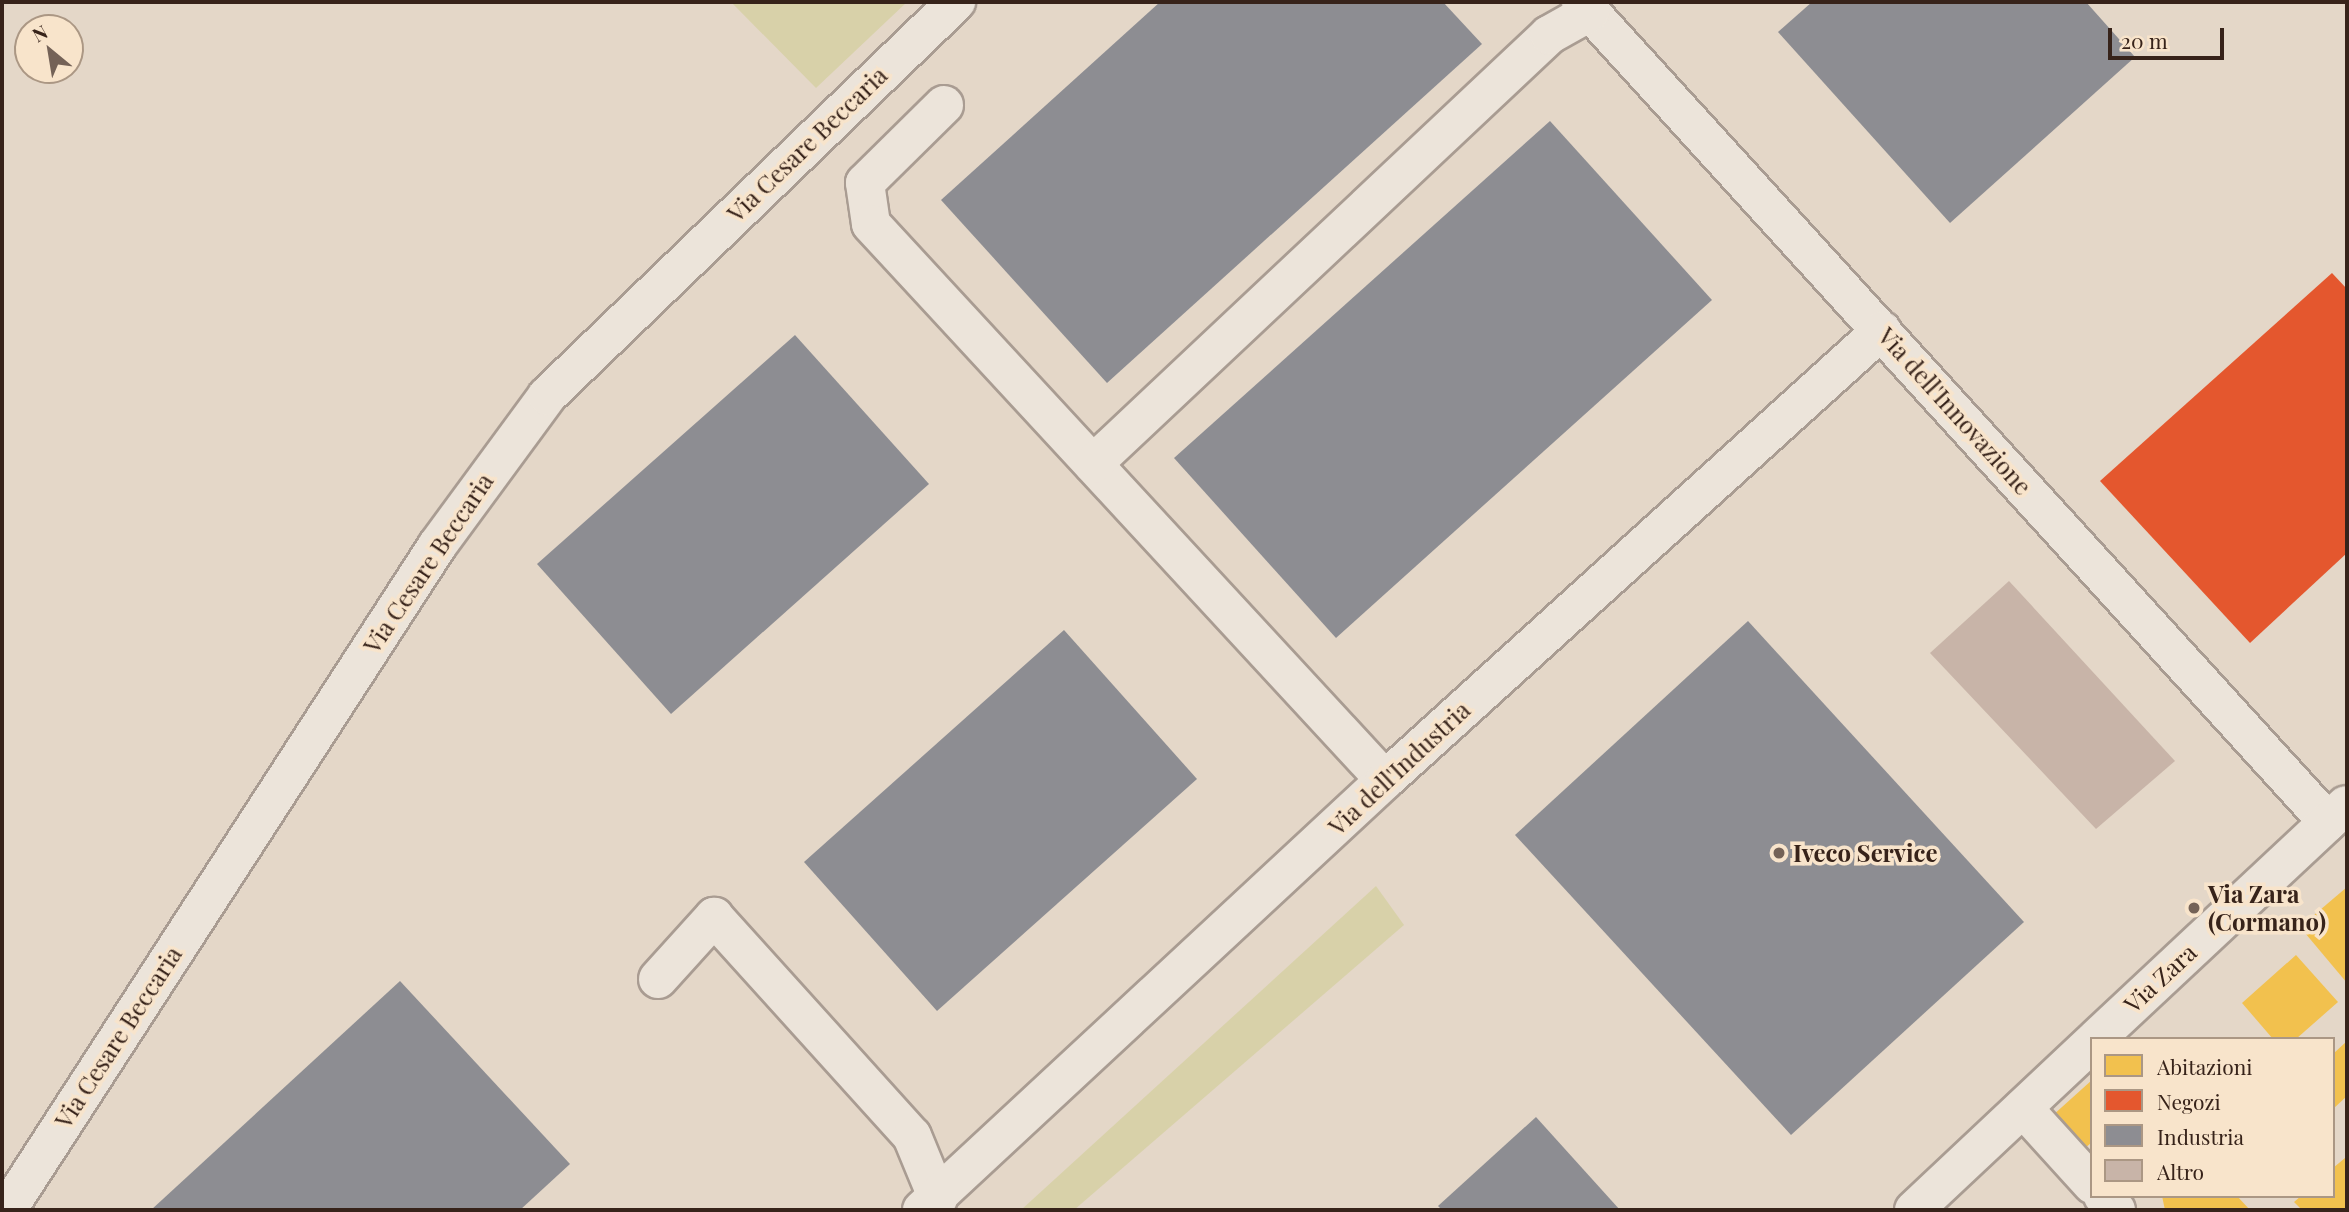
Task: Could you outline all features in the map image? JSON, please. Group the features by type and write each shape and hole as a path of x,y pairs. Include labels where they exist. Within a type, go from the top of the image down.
{"street":[{"name":"Via Cesare Beccaria","path":"7,1210 437,546 539,407 956,2"},
{"name":"Via dell'Innovazione","path":"1586,7 1882,331 2337,812"},
{"path":"1093,464 1549,35 1586,7"},
{"path":"944,105 865,183 872,224 1385,780"},
{"name":"Via dell'Industria","path":"930,1205 1385,780 1882,331"},
{"name":"Via Zara","path":"2098,1037 2337,812"},
{"path":"658,979 714,917 912,1136 930,1205"},
{"path":"1914,1210 2090,1045"},
{"path":"2023,1108 2090,1182"}],"shaded area":[{"path":"731,2 907,2 816,88"},
{"path":"1376,886 1404,925 1074,1210 1021,1210"}],"building: Abitazioni":[{"path":"2347,887 2347,983 2300,927"},
{"path":"2296,955 2338,1002 2298,1037 2271,1037 2242,1003"},
{"path":"2347,1041 2347,1096 2335,1107 2335,1052"},
{"path":"2090,1082 2090,1144 2083,1150 2052,1116"},
{"path":"2345,1158 2347,1210 2302,1210 2294,1202 2299,1198 2335,1198 2335,1166"},
{"path":"2162,1198 2239,1198 2250,1210 2165,1210"}],"building: Negozi":[{"path":"2332,273 2347,289 2347,553 2250,643 2100,481"}],"building: Industria":[{"path":"1160,2 1443,2 1482,44 1107,383 941,200"},
{"path":"1812,2 2086,2 2135,57 1950,223 1778,32"},
{"path":"1550,121 1712,300 1336,638 1174,458"},
{"path":"795,335 929,484 671,714 537,564"},
{"path":"1748,621 2024,922 1791,1135 1515,835"},
{"path":"1064,630 1197,779 937,1011 804,862"},
{"path":"400,981 570,1164 520,1210 151,1210"},
{"path":"1536,1117 1620,1210 1442,1210 1438,1206"}],"building: Altro":[{"path":"2009,581 2175,761 2096,829 1930,653"}],"place":[{"name":"Iveco Service","path":"1779,853"},
{"name":"Via Zara (Cormano)","path":"2194,908"}]}
